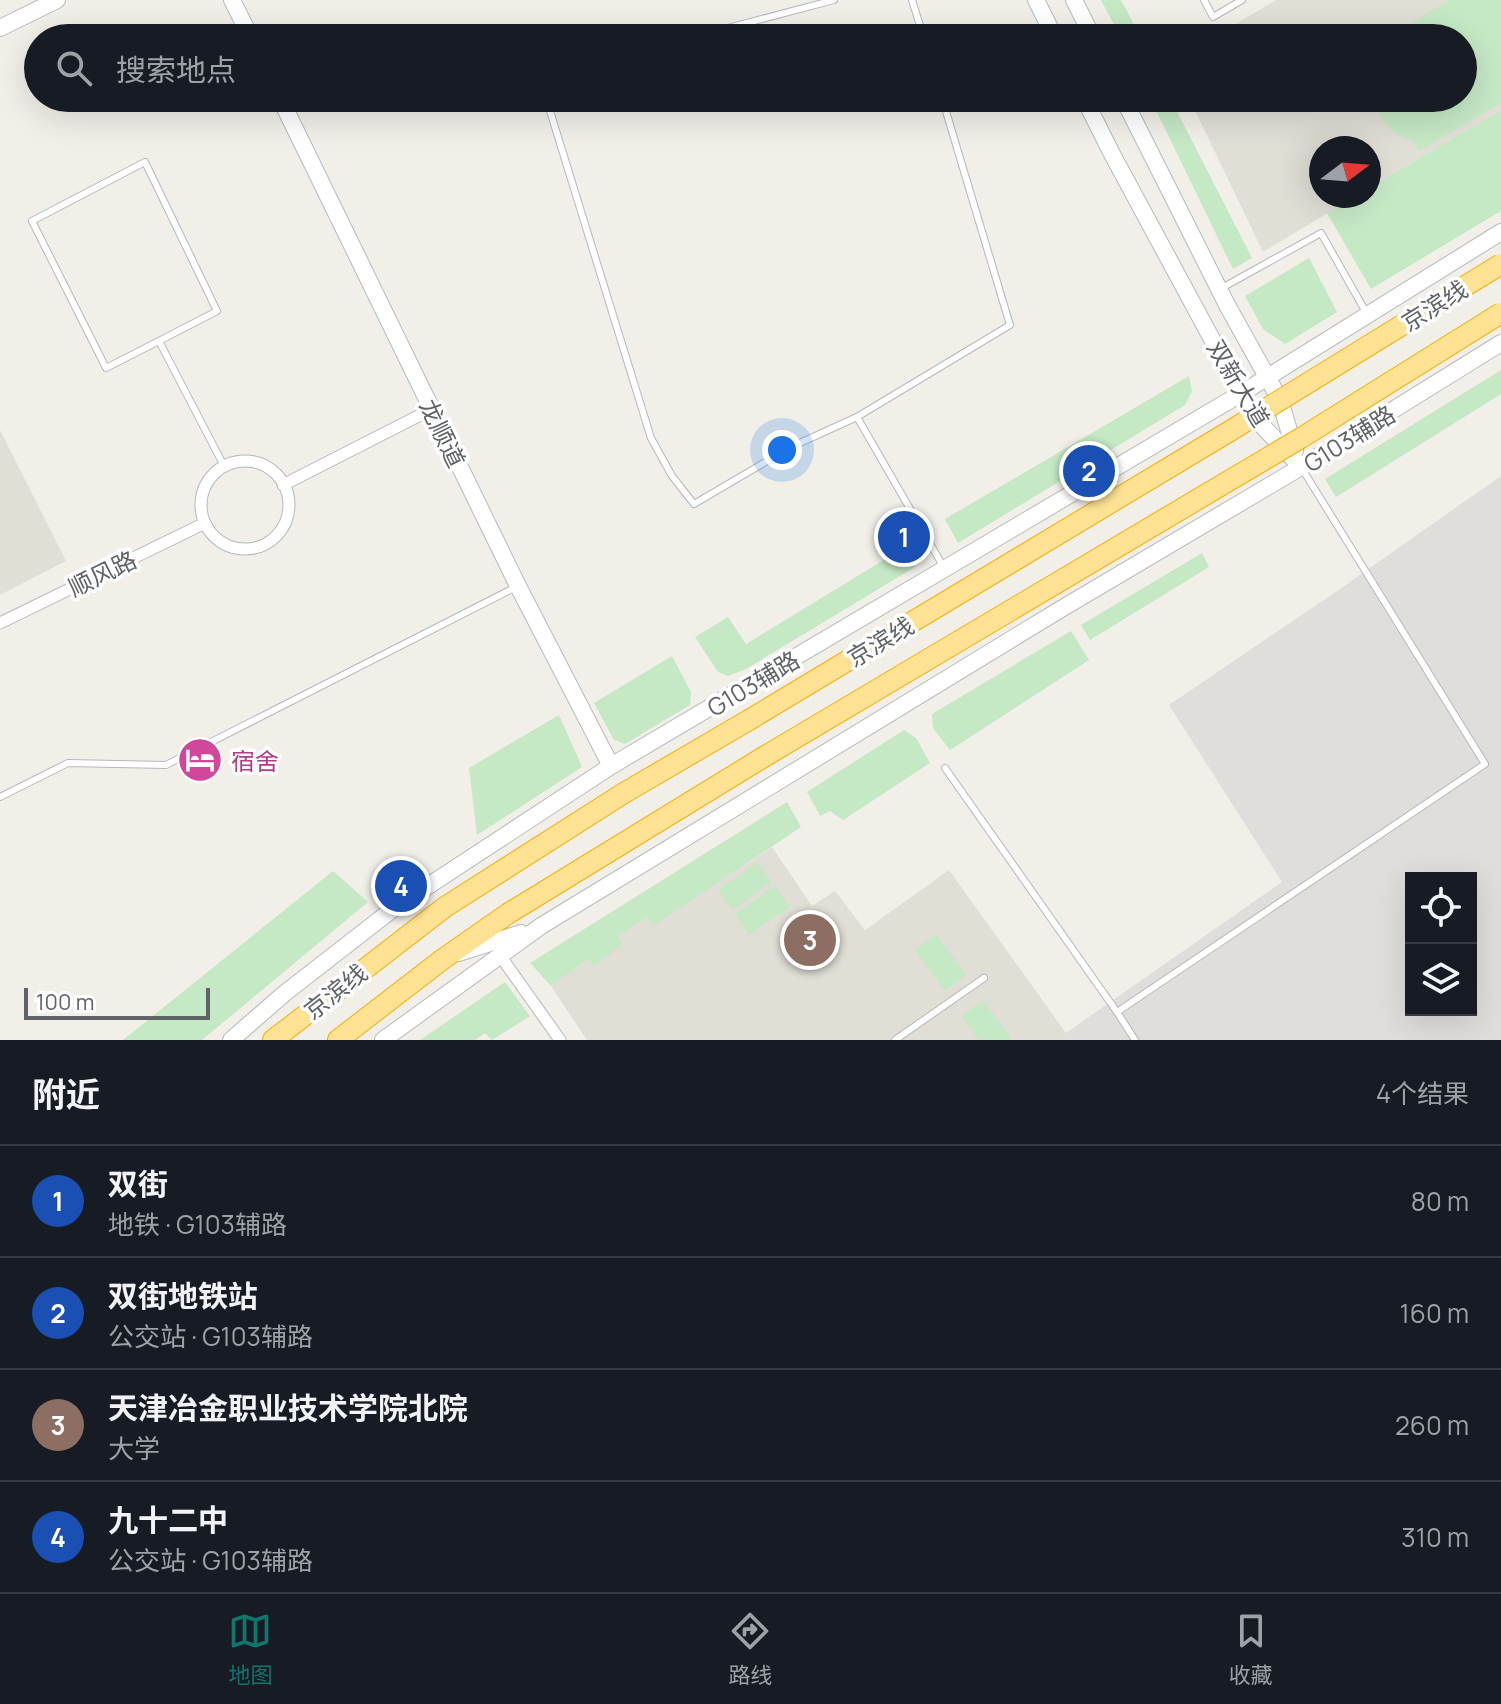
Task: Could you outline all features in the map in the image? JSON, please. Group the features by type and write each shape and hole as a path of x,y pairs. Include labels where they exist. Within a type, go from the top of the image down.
{"highway":[{"name":"京滨线","path":"273,1040 445,907 624,793 1230,431 1501,264"},
{"name":"京滨线","path":"338,1040 443,959 546,889 1301,438 1501,313"}],"street":[{"path":"0,28 57,0"},
{"path":"232,0 244,24"},
{"path":"1036,0 1048,24"},
{"path":"1074,0 1086,24"},
{"name":"龙顺道","path":"287,112 518,586 611,766"},
{"name":"双新大道","path":"1091,112 1254,417 1301,467"},
{"name":"双新大道","path":"1130,112 1219,289 1280,400 1301,467"},
{"name":"G103辅路","path":"231,1040 285,993 393,909 611,766 1242,393 1501,232"},
{"name":"G103辅路","path":"383,1040 541,926 1501,343"},
{"path":"283,485 432,409"},
{"path":"248,461 263,465 283,485 287,495 286,519 278,534 265,545 237,549 220,542 205,523 202,494 208,481 224,466 248,461"},
{"name":"顺风路","path":"0,623 205,523"},
{"path":"443,959 541,926"},
{"path":"499,954 560,1040"},
{"path":"250,1040 285,993"}],"lane":[{"path":"743,24 834,0"},
{"path":"912,0 920,24"},
{"path":"1204,0 1213,17 1242,0"},
{"path":"550,112 651,438 672,476 694,504 791,447 857,417 1010,325 946,112"},
{"path":"145,162 217,311 159,341 106,368 32,221 145,162"},
{"path":"1219,289 1321,233 1367,314"},
{"path":"159,341 224,466"},
{"path":"857,417 945,569"},
{"path":"1117,1012 1485,764 1301,467"},
{"path":"0,797 68,763 166,765 518,586"},
{"path":"945,768 1135,1040"},
{"path":"895,1040 984,978"}],"shaded area":[{"path":"1276,0 1501,0 1501,110 1381,181 1381,136 1309,136 1309,208 1336,208 1263,252 1196,112 1477,112 1477,24 1236,24"},
{"path":"0,430 66,561 0,595"},
{"path":"1501,476 1501,1040 1071,1040 1066,1033 1282,882 1169,705"},
{"path":"772,847 812,906 835,891 865,930 949,870 1071,1040 587,1040 551,986 589,958 593,965 618,936 647,917 654,925"}],"green space":[{"path":"1101,0 1121,0 1134,24 1114,24"},
{"path":"1449,0 1501,0 1501,103 1419,151 1412,140 1386,125 1378,112 1477,112 1477,24 1410,24"},
{"path":"1501,110 1501,211 1371,289 1327,213 1336,208 1381,208 1381,181"},
{"path":"1157,112 1177,112 1252,258 1233,269"},
{"path":"1309,258 1337,312 1285,344 1263,329 1245,296"},
{"path":"1501,370 1501,394 1336,497 1325,479"},
{"path":"1189,376 1192,391 1185,405 958,543 945,519"},
{"path":"905,547 915,567 746,669 728,676 718,672 695,637 728,617 746,644"},
{"path":"1202,553 1209,567 1090,640 1081,625"},
{"path":"1071,631 1089,660 950,750 933,728 932,714"},
{"path":"672,656 691,692 690,705 625,744 614,740 594,703"},
{"path":"559,715 582,767 477,835 469,768"},
{"path":"904,730 916,738 930,763 843,820 830,811 820,816 807,792"},
{"path":"787,802 801,827 653,926 647,917 618,936 623,944 594,966 588,959 551,986 530,963"},
{"path":"758,862 772,882 732,910 718,890"},
{"path":"333,871 368,902 202,1040 123,1040"},
{"path":"775,886 790,907 749,935 735,914"},
{"path":"936,934 966,975 945,991 915,950"},
{"path":"505,982 530,1016 492,1040 485,1033 475,1040 420,1040"},
{"path":"983,1000 1012,1040 979,1040 962,1016"}],"place":[{"name":"双街地铁站","path":"1089,471"},
{"name":"双街","path":"904,537"},
{"name":"宿舍","path":"200,760"},
{"name":"九十二中","path":"401,886"},
{"name":"天津冶金职业技术学院北院","path":"810,940"}]}
